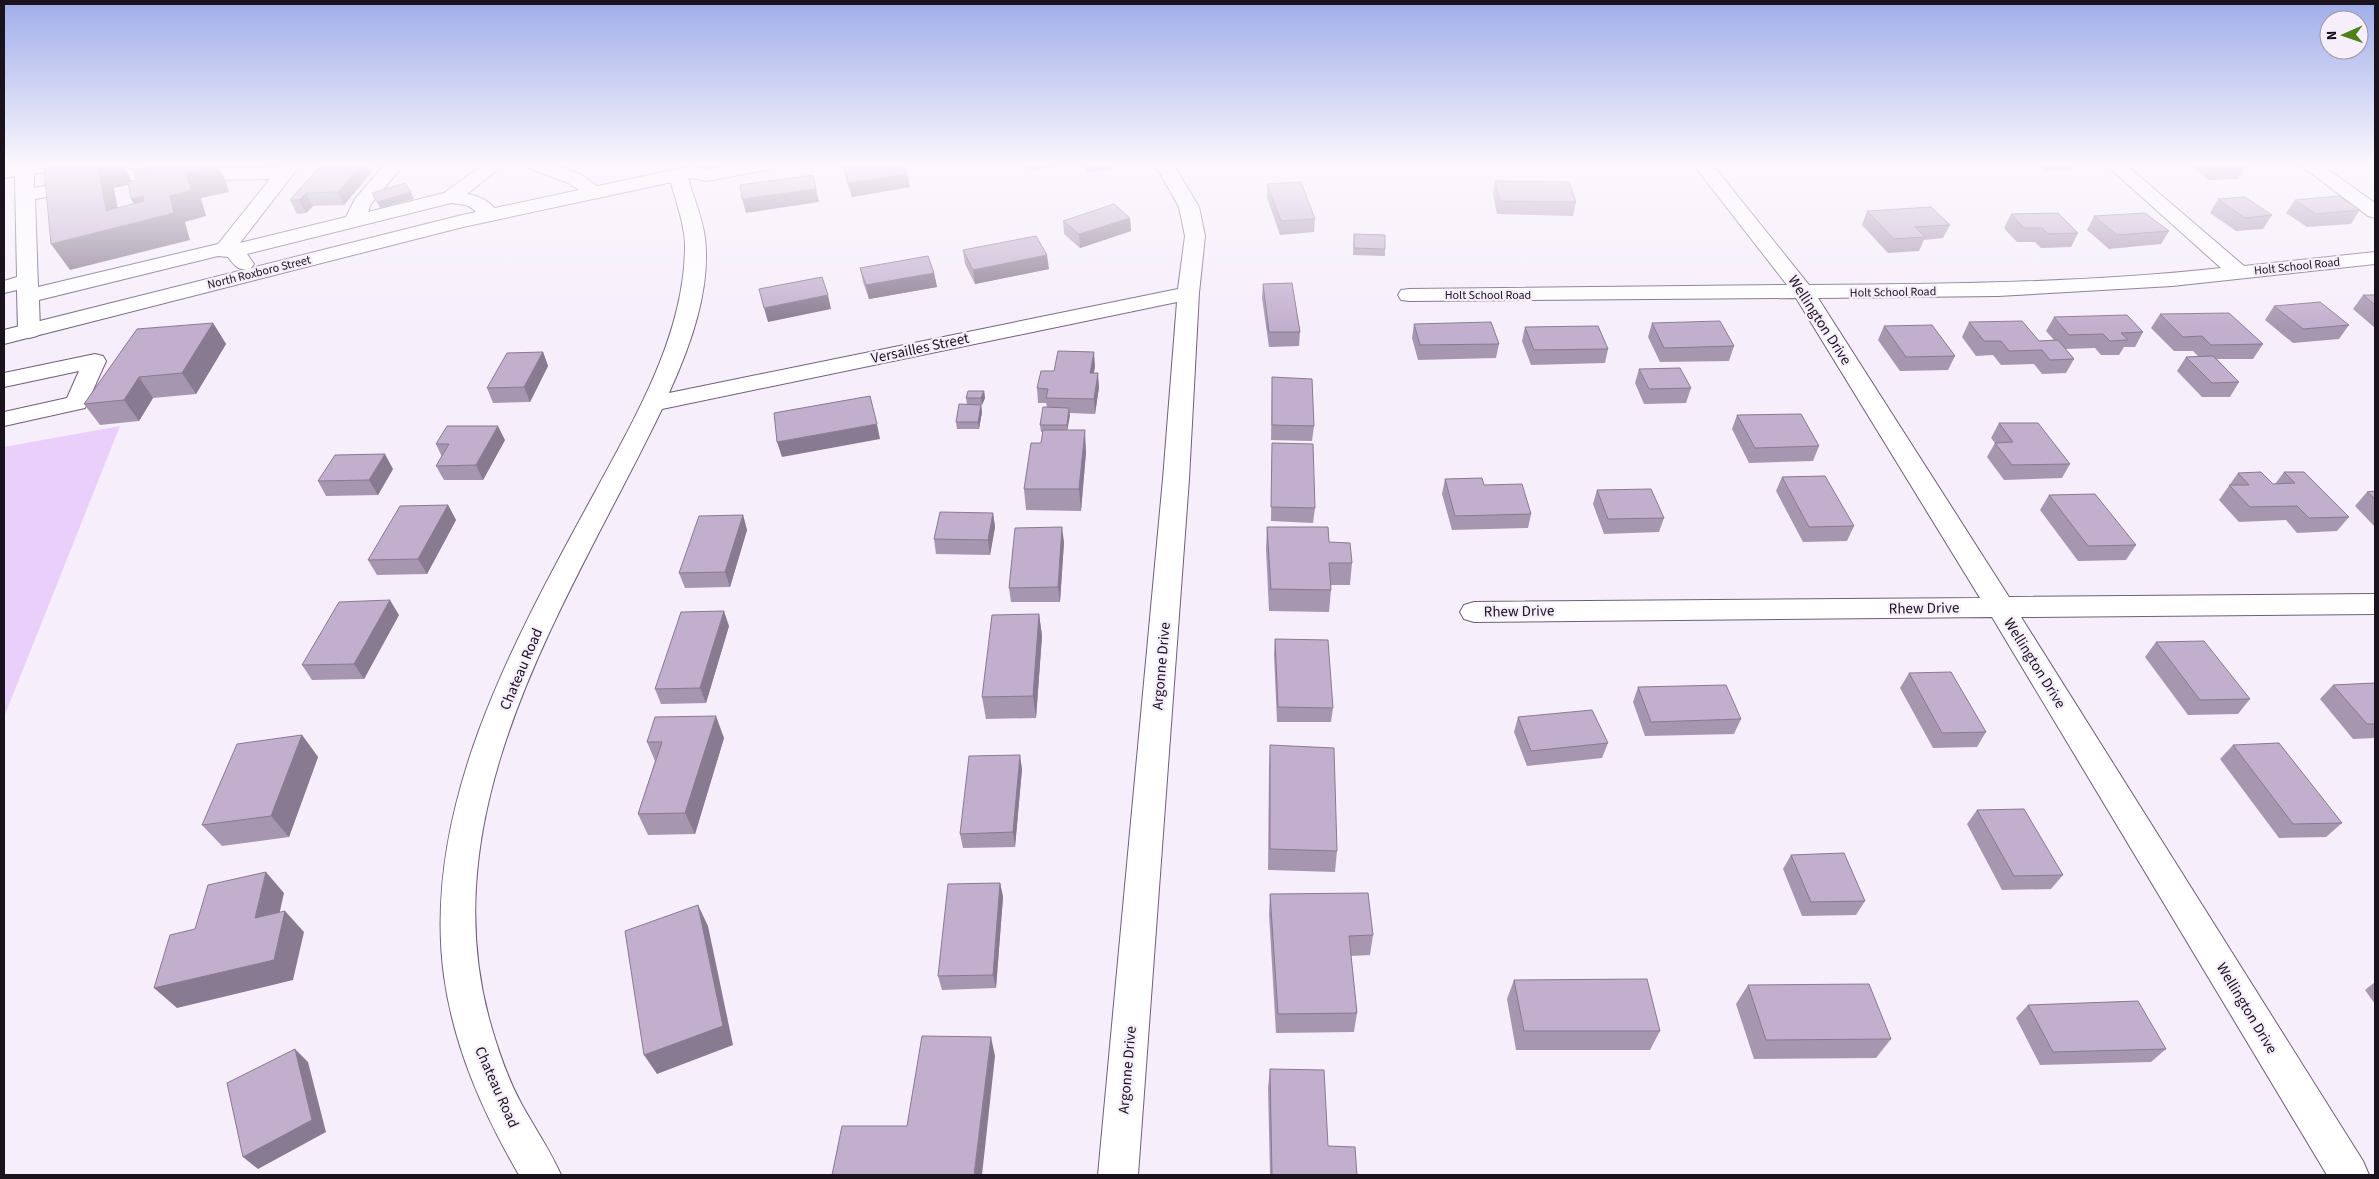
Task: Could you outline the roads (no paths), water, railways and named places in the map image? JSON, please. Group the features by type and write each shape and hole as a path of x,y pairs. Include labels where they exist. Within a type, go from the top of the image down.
{"main road":[{"path":"25,219 29,331"},
{"path":"229,250 251,219"},
{"path":"4,287 28,289 229,250 362,219"},
{"name":"North Roxboro Street","path":"4,337 252,273 474,219"},
{"name":"Chateau Road","path":"541,1175 503,1107 482,1058 468,1010 460,962 458,916 466,830 473,792 517,671 572,558 653,404 677,348 688,302 692,275 695,240 694,219"},
{"name":"Argonne Drive","path":"1118,1175 1176,480 1194,226 1192,219"},
{"name":"Wellington Drive","path":"1746,219 1804,293 2000,607 2349,1175"},
{"path":"2177,219 2238,272"},
{"path":"327,228 331,254"},
{"path":"4,249 26,244"},
{"path":"229,250 252,273"},
{"name":"Holt School Road","path":"1409,295 1804,293 2077,287 2375,258"},
{"name":"Versailles Street","path":"653,404 1188,293"},
{"path":"4,380 95,362 77,403 4,419"},
{"name":"Rhew Drive","path":"1474,612 2375,604"}]}
